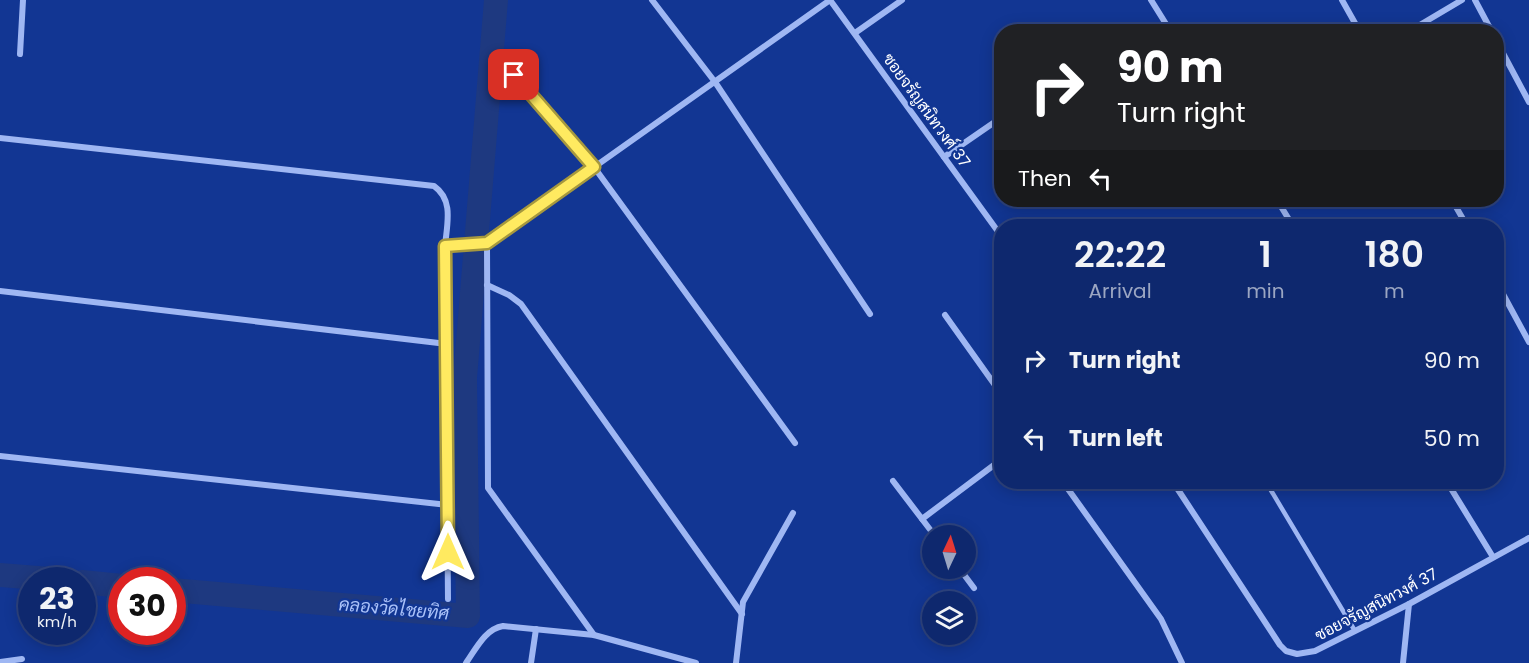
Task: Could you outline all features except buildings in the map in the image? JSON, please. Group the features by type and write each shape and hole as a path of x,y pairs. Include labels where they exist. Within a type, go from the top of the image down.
{"street":[{"path":"20,54 22,0"},
{"path":"652,0 715,82 870,314"},
{"path":"445,246 486,243 830,0"},
{"name":"ซอยจรัญสนิทวงศ์ 37","path":"830,0 994,226"},
{"path":"855,33 902,0"},
{"path":"1151,0 1166,24"},
{"path":"1342,0 1356,24"},
{"path":"1422,24 1462,0"},
{"path":"1475,0 1488,24"},
{"path":"1504,55 1529,102"},
{"path":"514,75 594,167 795,443"},
{"path":"944,157 994,123"},
{"path":"0,138 434,186 442,191 448,204 445,246 448,599"},
{"path":"486,243 488,488 594,635"},
{"path":"488,285 509,295 521,304 741,614"},
{"path":"0,291 447,344"},
{"path":"1504,296 1529,342"},
{"path":"945,315 994,384"},
{"path":"0,456 448,505"},
{"path":"922,519 994,465"},
{"path":"893,481 927,525"},
{"path":"1068,489 1161,619 1182,663"},
{"name":"ซอยจรัญสนิทวงศ์ 37","path":"1178,489 1280,645 1286,651 1304,654 1315,651 1409,604 1529,538"},
{"path":"1451,489 1492,557"},
{"path":"736,663 743,602 793,513"},
{"path":"967,579 974,588"},
{"path":"1403,663 1409,604"},
{"path":"466,663 494,628 502,626 594,635 696,663"},
{"path":"531,663 536,629"},
{"path":"0,662 22,660"}],"lane":[{"path":"1270,489 1355,631"}],"waterway":[{"name":"คลองวัดไชยทิศ","path":"186,591 468,616 465,378 496,0"},
{"name":"คลองวัดไชยทิศ","path":"0,575 18,576"},
{"name":"คลองวัดไชยทิศ","path":"96,583 108,585"}],"route":[{"path":"448,552 445,246 487,243 594,167 514,75"}]}
